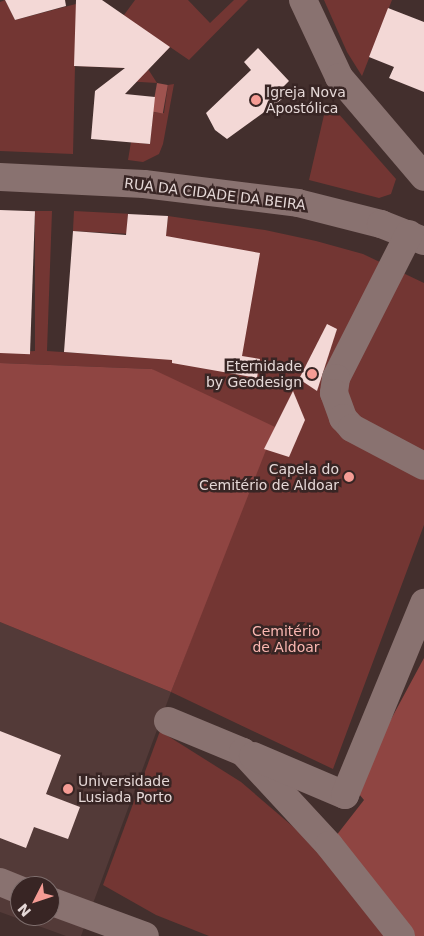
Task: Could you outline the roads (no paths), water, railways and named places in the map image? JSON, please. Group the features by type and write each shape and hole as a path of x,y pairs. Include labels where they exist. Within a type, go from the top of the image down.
{"street":[{"path":"303,0 339,77 424,178"},
{"name":"RUA DA CIDADE DA BEIRA","path":"0,177 144,184 298,203 416,237"},
{"path":"416,237 336,378 334,393 344,418 352,428 424,466"},
{"path":"168,721 345,795 424,602"},
{"path":"243,752 329,845 402,936"},
{"path":"60,905 144,936"}],"place":[{"name":"Igreja Nova Apostólica","path":"256,100"},
{"name":"Eternidade by Geodesign","path":"312,374"},
{"name":"Capela do Cemitério de Aldoar","path":"349,477"},
{"name":"Universidade Lusiada Porto","path":"68,789"}],"park label":[{"name":"Cemitério de Aldoar","path":"286,640"}]}
